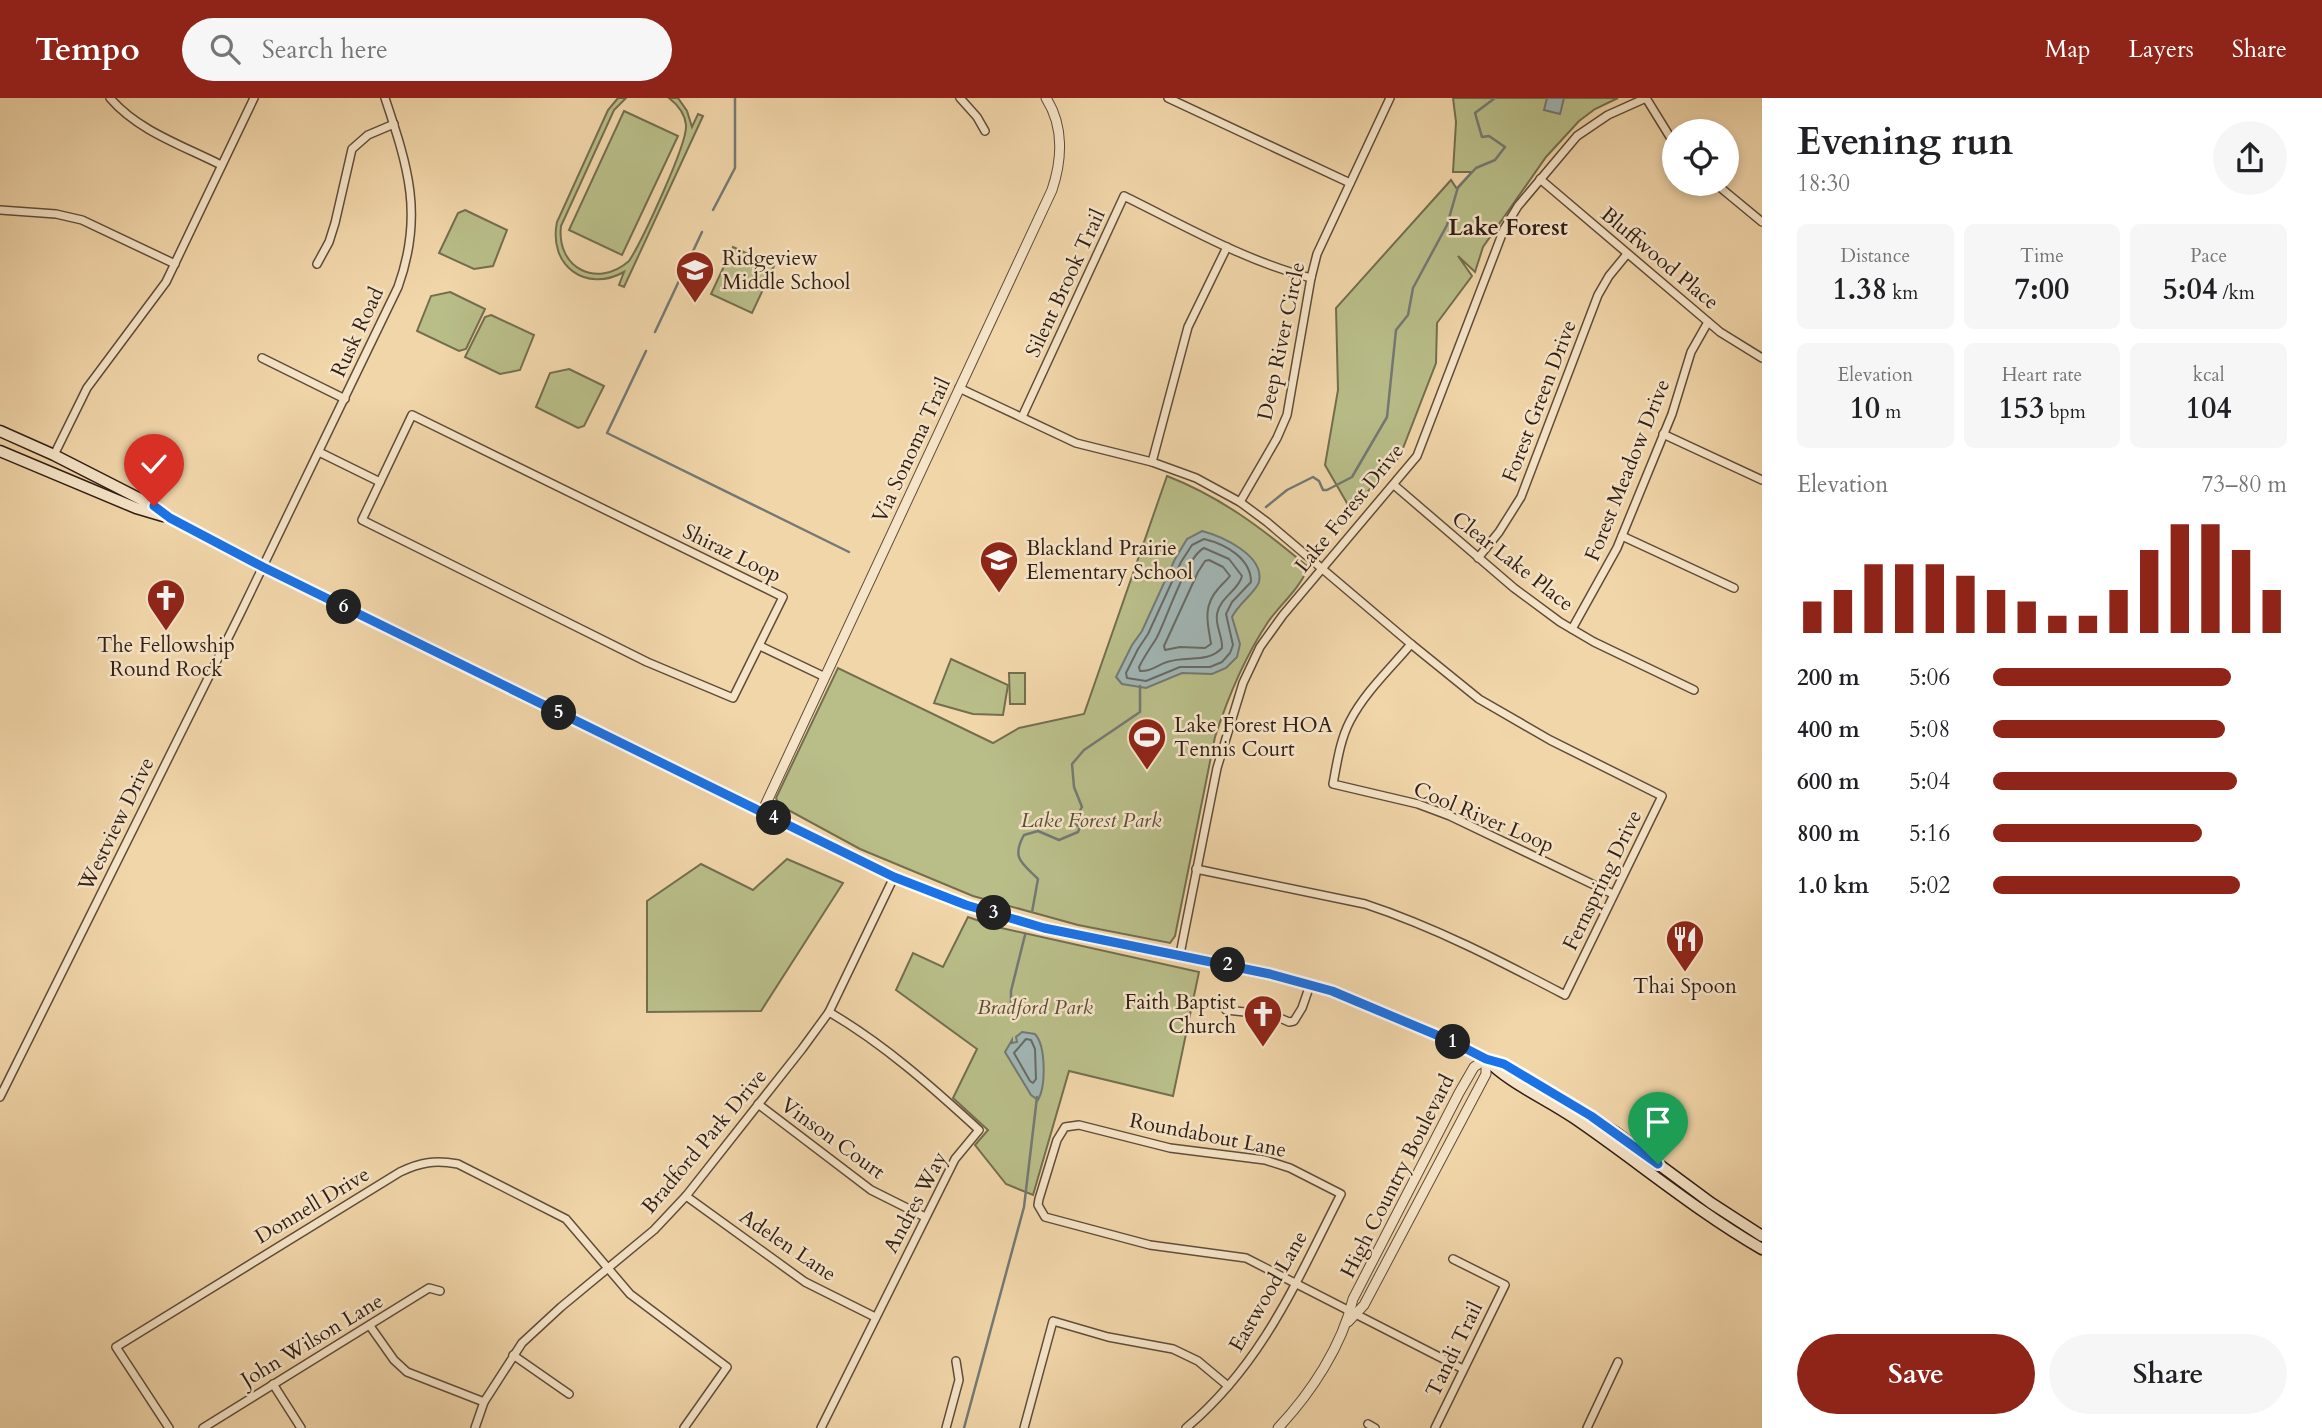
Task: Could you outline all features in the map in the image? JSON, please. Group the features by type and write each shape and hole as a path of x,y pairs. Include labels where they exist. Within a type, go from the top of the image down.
{"main road":[{"path":"0,431 154,506 170,518 263,567 894,877 966,905 1055,930 1180,954 1332,991 1486,1059 1504,1064 1591,1116 1711,1203 1762,1236"},
{"path":"0,451 136,508 170,518"},
{"path":"1486,1059 1499,1073 1576,1119 1714,1219 1762,1249"}],"street":[{"path":"110,98 145,127 222,165"},
{"path":"54,455 87,388 155,300 175,264 254,98"},
{"name":"Rusk Road","path":"263,567 398,287 410,246 411,191 408,170 385,98"},
{"path":"960,98 985,131"},
{"name":"Via Sonoma Trail","path":"762,812 1056,177 1058,131 1054,113 1046,98"},
{"path":"1168,98 1350,183"},
{"name":"Deep River Circle","path":"1240,502 1277,438 1287,415 1317,254 1390,98"},
{"path":"1646,98 1662,124"},
{"name":"Lake Forest Drive","path":"1180,954 1217,768 1243,683 1260,647 1283,615 1412,463 1424,442 1504,229 1518,206 1577,136 1608,115 1646,98"},
{"path":"317,264 329,243 335,223 349,154 361,139 394,124"},
{"name":"Bluffwood Place","path":"1539,179 1708,322 1736,344 1762,358"},
{"name":"Silent Brook Trail","path":"1022,417 1124,196 1227,247 1278,269 1311,278"},
{"path":"1731,196 1762,222"},
{"path":"0,210 56,214 82,220 175,264"},
{"path":"1152,462 1188,327 1227,247"},
{"name":"Forest Green Drive","path":"1478,558 1499,532 1521,497 1598,295 1609,276 1628,254"},
{"name":"Forest Meadow Drive","path":"1572,629 1607,569 1622,536 1672,414 1691,352 1708,322"},
{"path":"262,358 345,399"},
{"name":"Fernspring Drive","path":"959,388 1076,443 1152,462 1196,478 1240,502 1479,699 1514,720 1662,796 1565,995 1506,964 1389,912 1365,904 1196,869"},
{"name":"Shiraz Loop","path":"411,415 783,597 760,646 733,698 647,662 362,520 411,415"},
{"path":"1663,434 1762,480"},
{"path":"319,452 380,482"},
{"name":"Clear Lake Place","path":"1394,485 1534,604 1572,629 1694,690"},
{"path":"1622,536 1734,588"},
{"name":"Westview Drive","path":"0,1097 263,567"},
{"name":"Cool River Loop","path":"1411,644 1354,713 1342,740 1333,784 1418,804 1450,816 1613,894"},
{"path":"760,646 825,677"},
{"name":"Bradford Park Drive","path":"475,1428 484,1402 513,1355 536,1329 654,1230 686,1196 828,1012 894,877"},
{"path":"1226,1010 1273,1015 1289,1022 1294,1021 1310,985"},
{"name":"Andres Way","path":"821,1428 955,1159 979,1130 929,1084 849,1024 828,1012"},
{"name":"High Country Boulevard","path":"1278,1428 1315,1379 1347,1323 1353,1312 1353,1298 1394,1217 1474,1066 1486,1059"},
{"name":"High Country Boulevard","path":"1353,1312 1364,1305 1486,1074 1486,1059"},
{"name":"Vinson Court","path":"758,1104 872,1190 925,1217"},
{"name":"Roundabout Lane","path":"1341,1194 1290,1168 1265,1160 1170,1148 1079,1125 1065,1127 1060,1132 1038,1205 1045,1217 1150,1245 1246,1258 1463,1369"},
{"name":"Donnell Drive","path":"169,1428 116,1347 415,1165 428,1161 458,1164 559,1215 571,1224 608,1268"},
{"path":"1423,1163 1435,1171"},
{"name":"Eastwood Lane","path":"1186,1428 1228,1386 1262,1344 1341,1194"},
{"name":"Adelen Lane","path":"686,1196 805,1282 875,1317"},
{"path":"1394,1217 1406,1224"},
{"name":"Tandi Trail","path":"1434,1428 1505,1285 1453,1259"},
{"path":"608,1268 630,1294 727,1367 684,1428"},
{"name":"John Wilson Lane","path":"202,1428 429,1288 440,1291"},
{"path":"1024,1428 1054,1321 1108,1337 1173,1349 1198,1361 1228,1386"},
{"path":"370,1326 394,1360 407,1372 484,1402"},
{"path":"513,1355 569,1394"},
{"path":"946,1428 959,1380 956,1361"},
{"path":"1587,1428 1618,1362"},
{"path":"273,1384 301,1428"}],"green space":[{"path":"618,98 626,98 614,110 561,226 561,241 565,253 581,270 592,273 617,269 629,261 663,193 680,151 686,125 680,110 669,98 678,98 687,111 692,127 698,114 703,116 624,287 619,285 624,272 610,278 596,279 573,271 564,263 556,238 557,222 608,110"},
{"path":"1453,98 1618,98 1595,109 1579,121 1546,157 1483,247 1475,272 1458,256 1472,276 1437,323 1436,363 1400,456 1351,510 1325,465 1338,390 1336,308 1451,180 1457,189 1472,172 1453,172 1456,122"},
{"path":"624,111 678,136 622,255 569,230"},
{"path":"465,210 507,230 493,266 474,269 439,253 458,213"},
{"path":"733,247 774,266 752,313 711,294"},
{"path":"450,292 485,309 466,349 459,351 417,331 431,296"},
{"path":"491,315 534,335 520,370 500,374 465,357 485,317"},
{"path":"569,369 604,386 584,426 578,428 536,407 550,373"},
{"name":"Lake Forest Park","path":"1167,476 1187,484 1241,515 1307,566 1300,583 1259,636 1225,707 1215,737 1175,936 1170,943 1078,925 973,896 860,849 779,805 776,798 838,668 993,743 1019,728 1084,714"},
{"path":"951,659 1008,685 1003,715 973,714 934,703"},
{"path":"1009,673 1025,673 1025,704 1010,704"},
{"path":"787,859 843,883 761,1011 647,1012 647,901 701,864 753,890"},
{"name":"Bradford Park","path":"968,917 997,927 1199,972 1173,1096 1069,1071 1033,1195 1006,1184 975,1145 988,1130 953,1098 977,1049 896,990 913,953 943,967"}],"water":[{"path":"1547,98 1564,98 1560,114 1544,110"},
{"path":"1202,531 1240,548 1249,555 1259,572 1257,586 1232,617 1240,644 1237,657 1226,668 1212,674 1182,673 1146,688 1122,684 1116,677 1142,631 1175,559 1187,539"},
{"path":"1022,1032 1035,1034 1041,1047 1043,1076 1038,1100 1031,1095 1005,1052 1012,1040 1012,1043 1017,1042 1016,1037"}],"waterway":[{"path":"713,210 735,168 735,98"},
{"path":"1266,507 1287,490 1313,477 1319,481 1323,490 1352,477 1387,417 1396,330 1408,315 1413,288 1447,225 1458,187 1476,168 1495,160 1505,147 1489,136 1482,137 1475,113 1495,98"},
{"path":"655,332 702,232"},
{"path":"646,351 607,433 849,552"},
{"path":"1032,912 1038,879 1020,860 1020,843 1024,835 1038,831 1059,840 1078,832 1080,827 1073,823 1082,807 1074,787 1072,764 1084,750 1140,712 1140,686"},
{"path":"1011,1008 1011,991 1025,935"},
{"path":"964,1428 1024,1207 1037,1097"}],"place":[{"name":"Ridgeview Middle School","path":"695,304"},
{"name":"Blackland Prairie Elementary School","path":"999,594"},
{"name":"The Fellowship Round Rock","path":"166,632"},
{"name":"Lake Forest HOA Tennis Court","path":"1147,771"},
{"name":"Thai Spoon","path":"1685,973"},
{"name":"Faith Baptist Church","path":"1263,1048"}],"district":[{"name":"Lake Forest","path":"1508,227"}],"route":[{"path":"154,506 170,518 263,567 894,877 966,905 1044,928 1180,954 1332,991 1451,1041 1486,1059 1504,1064 1591,1116 1658,1164"}]}
